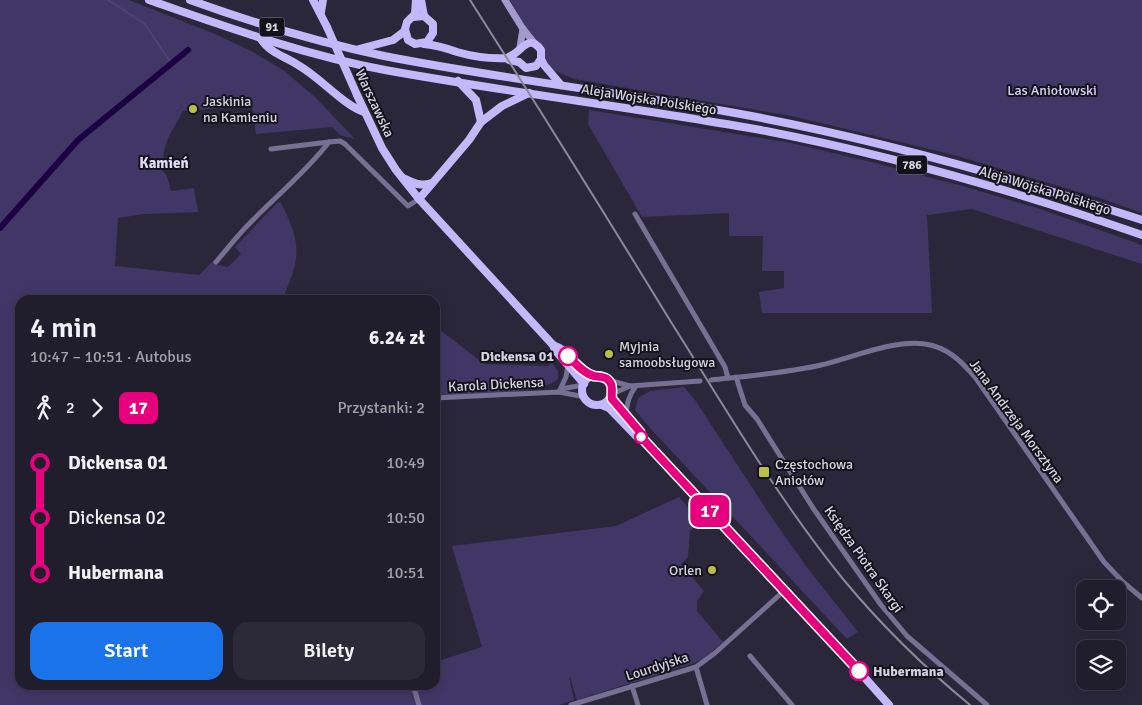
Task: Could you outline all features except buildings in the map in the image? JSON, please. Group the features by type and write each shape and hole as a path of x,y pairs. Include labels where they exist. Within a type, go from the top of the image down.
{"main road":[{"name":"Aleja Wojska Polskiego","path":"149,0 261,39 384,70 678,116 806,140 1001,188 1142,234"},
{"name":"Aleja Wojska Polskiego","path":"190,0 283,31 357,50 441,66 722,110 859,138 980,169 1142,220"},
{"name":"Warszawska","path":"313,0 321,4 327,27 364,112 382,148 402,178 419,199 553,344 555,350 583,385"},
{"path":"416,0 415,14 407,22 405,30 406,36 412,42 445,47 484,58 508,58 509,60 519,62"},
{"path":"421,0 424,16 430,21 434,33 445,47"},
{"path":"413,17 424,16"},
{"path":"357,50 392,40 405,30"},
{"path":"424,44 430,40 434,33"},
{"path":"261,39 267,48 300,65 351,107 364,112"},
{"path":"508,58 526,44 535,44 541,50 541,59 544,65 561,85"},
{"path":"519,48 517,56 523,66 533,68 541,59"},
{"path":"458,81 476,100 482,122"},
{"path":"419,199 482,122 502,106 529,93"},
{"path":"402,178 419,185 432,183"},
{"name":"Warszawska","path":"553,344 559,346 582,368 594,376"},
{"path":"602,405 611,396 612,389 608,380 599,375 586,380 583,385 582,390 585,399 594,405 602,405 609,408 637,437 641,437"},
{"path":"611,396 640,432 641,437 785,590 889,705"}],"street":[{"path":"505,0 535,44"},
{"path":"519,48 523,29"},
{"path":"271,149 340,141 408,206 419,199"},
{"path":"216,262 248,224 283,193 319,156 329,142"},
{"path":"635,214 641,228 726,367 728,378"},
{"name":"Jana Andrzeja Morsztyna","path":"711,380 820,365 899,344 926,344 944,349 963,364 975,377 1104,562 1142,598"},
{"name":"Karola Dickensa","path":"560,391 566,377 568,365"},
{"name":"Księdza Piotra Skargi","path":"736,377 745,405 757,419 813,508 880,605 908,636 987,705"},
{"path":"608,380 633,386 700,381"},
{"name":"Karola Dickensa","path":"440,398 560,391 583,385"},
{"path":"611,396 633,386"},
{"path":"626,416 627,403 633,386"},
{"name":"Karola Dickensa","path":"560,391 585,399"},
{"name":"Lourdyjska","path":"571,705 696,667 715,653 785,590"},
{"path":"750,656 792,705"},
{"path":"696,667 707,705"},
{"path":"632,686 638,705"},
{"path":"414,690 419,705"}],"green space":[{"path":"0,0 129,0 215,34 251,51 283,70 315,97 355,139 340,135 332,127 256,134 252,106 183,111 168,138 164,151 162,170 167,176 171,191 194,188 198,212 144,214 118,218 115,266 199,275 214,260 218,265 228,267 241,254 235,247 278,202 281,203 296,241 296,261 284,295 15,295 15,690 440,690 440,660 482,647 452,546 616,526 679,497 700,522 690,531 688,557 681,564 704,591 697,601 697,611 723,642 703,659 694,663 577,700 569,677 574,700 559,705 0,705"},
{"name":"Las Aniołowski","path":"510,0 1142,0 1142,213 1103,199 950,154 792,116 574,79 551,69"},
{"path":"589,110 791,143 959,185 1040,209 1142,245 1142,264 972,209 927,215 932,313 762,313 759,292 784,288 784,271 762,271 763,236 729,236 729,213 642,217 588,124"},
{"path":"440,330 484,364 547,366 552,363 558,371 558,379 548,385 534,389 440,396"},
{"path":"684,387 695,400 770,515 806,566 858,632 847,639 635,410 638,398 650,391"}],"waterway":[{"path":"108,0 145,24 171,63"},
{"path":"0,228 78,140 188,50"}],"railway":[{"path":"470,0 732,420 796,517 819,549 872,613 920,661 970,705"}],"bus line":[{"name":"17","path":"568,356 587,373 594,376 599,375 608,380 612,389 612,399 640,432 641,437 859,671"}],"place":[{"name":"Jaskinia na Kamieniu","path":"193,109"},
{"name":"Myjnia samoobsługowa","path":"609,354"},
{"name":"Dickensa 01","path":"568,356"},
{"name":"Częstochowa Aniołów","path":"764,472"},
{"name":"Orlen","path":"712,570"},
{"name":"Hubermana","path":"859,671"}],"district":[{"name":"Kamień","path":"164,163"}]}
